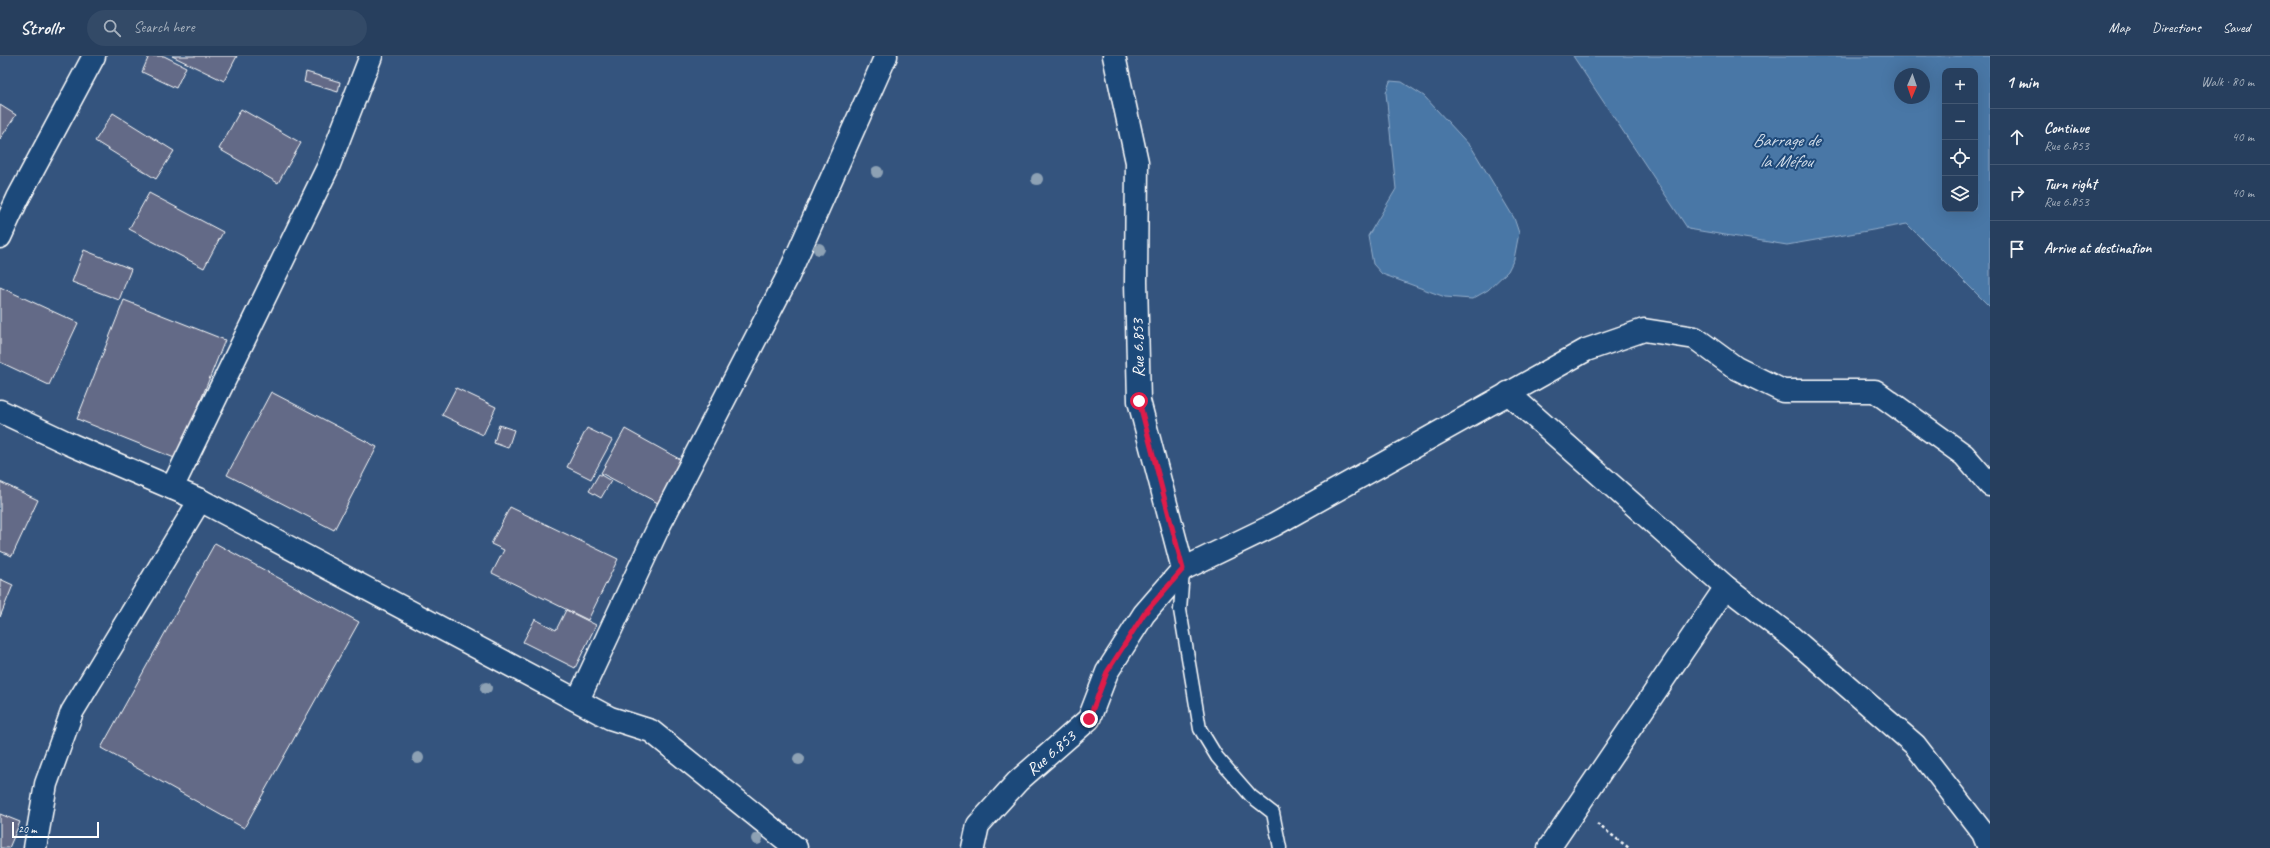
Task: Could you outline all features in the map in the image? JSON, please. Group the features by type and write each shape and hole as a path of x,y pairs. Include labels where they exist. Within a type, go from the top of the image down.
{"street":[{"path":"0,237 18,198 94,56"},
{"path":"172,488 328,166 371,56"},
{"path":"578,700 660,524 788,276 886,56"},
{"name":"Rue 6.853","path":"973,848 978,825 1018,781 1089,719 1107,672 1144,614 1183,569 1139,401 1136,282 1137,162 1114,56"},
{"path":"1183,569 1274,525 1586,350 1644,330 1695,338 1736,368 1783,392 1875,391 1964,455 1990,485"},
{"path":"1508,394 1726,587 1791,637 1915,745 1983,833 1989,848"},
{"path":"0,411 72,445 200,500 610,718 651,731 796,848"},
{"path":"35,848 46,784 72,712 200,500"},
{"path":"1549,848 1726,587"}],"lane":[{"path":"1183,569 1180,610 1200,728 1216,757 1251,796 1273,813 1280,848"}],"path":[{"path":"1576,808 1629,848"}],"water":[{"name":"Barrage de la Méfou","path":"1573,56 1990,56 1990,307 1907,224 1787,245 1688,229"},
{"path":"1390,81 1402,82 1424,96 1472,148 1514,218 1519,233 1514,259 1508,271 1488,290 1472,299 1445,297 1382,274 1373,264 1368,236 1396,189 1386,93"}],"building":[{"path":"149,56 164,56 186,67 176,88 142,72"},
{"path":"172,56 237,56 224,81"},
{"path":"306,72 340,82 338,92 304,82"},
{"path":"0,105 16,115 0,139"},
{"path":"241,109 301,143 278,183 219,149"},
{"path":"113,113 174,151 156,179 95,141"},
{"path":"149,193 223,232 204,268 129,229"},
{"path":"84,250 131,269 119,300 72,282"},
{"path":"0,287 78,323 49,385 0,362"},
{"path":"124,300 225,340 177,459 77,419"},
{"path":"456,388 496,407 483,435 442,415"},
{"path":"271,392 377,447 334,530 227,475"},
{"path":"499,425 514,430 508,448 494,443"},
{"path":"587,428 612,440 591,479 567,467"},
{"path":"625,429 681,460 658,503 601,473"},
{"path":"599,474 611,481 601,498 589,491"},
{"path":"0,482 38,500 12,556 0,551"},
{"path":"510,507 618,559 588,620 492,573 504,550 491,544"},
{"path":"215,543 359,622 244,828 101,748"},
{"path":"0,579 13,585 0,617"},
{"path":"566,610 596,625 575,668 523,642 535,619 556,630"},
{"path":"0,814 20,822 9,848 0,848"}],"route":[{"path":"1089,719 1107,672 1144,614 1183,569 1139,401"}]}
